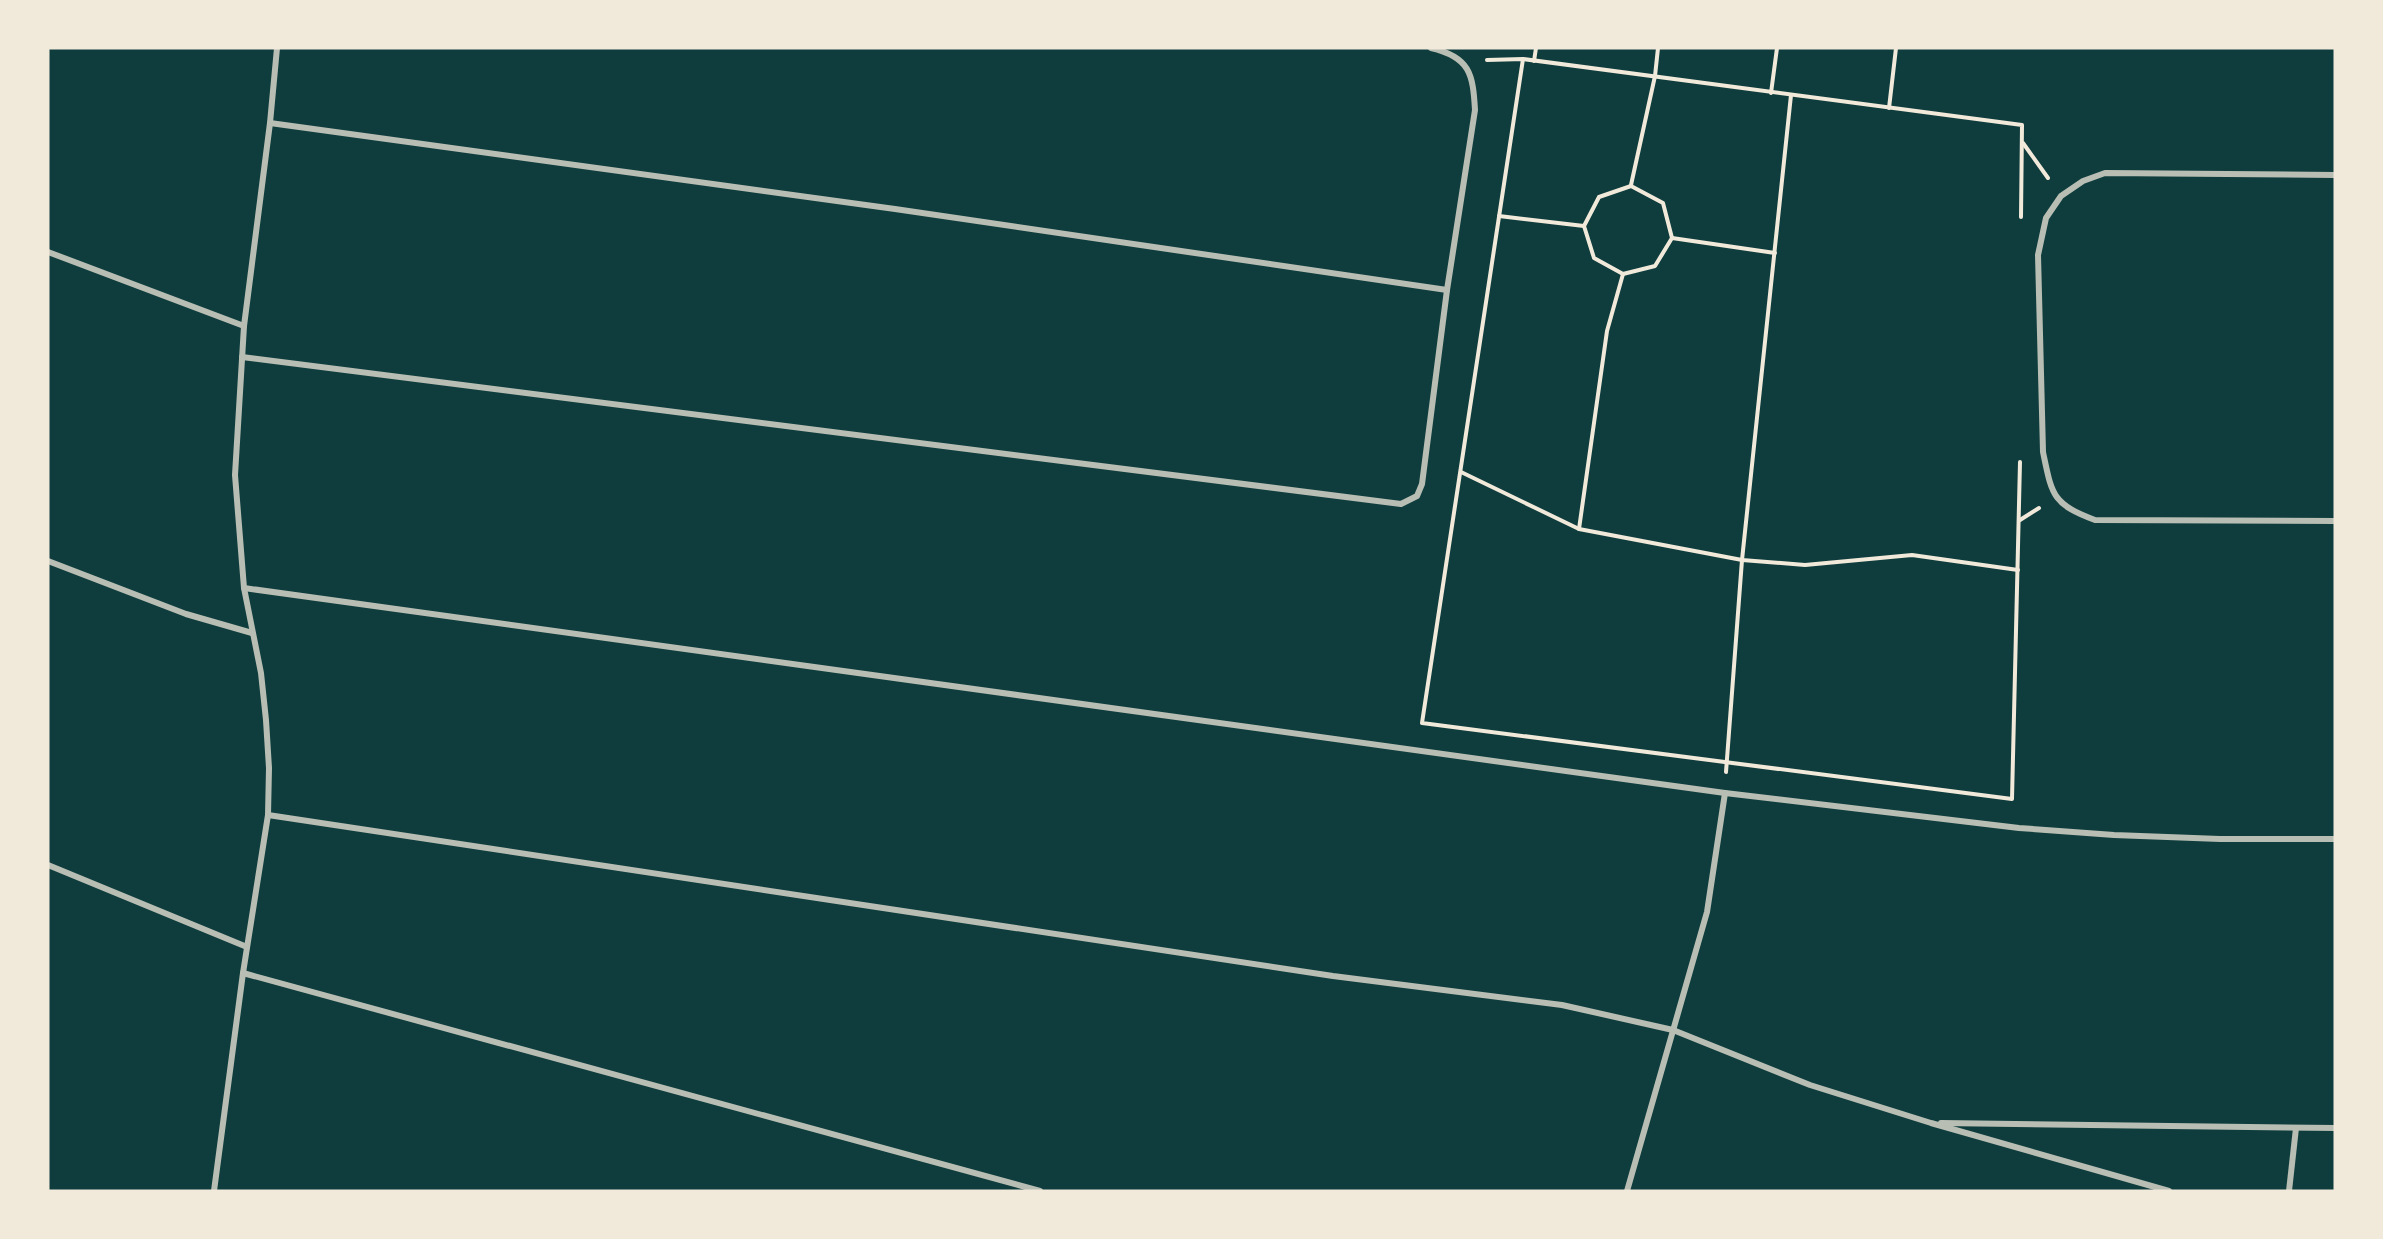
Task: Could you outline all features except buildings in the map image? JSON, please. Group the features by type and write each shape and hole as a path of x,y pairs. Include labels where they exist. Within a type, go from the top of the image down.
{"street":[{"path":"214,1191 243,973 268,815 269,768 266,720 261,673 244,588 235,475 244,326 270,123 276,48"},
{"path":"242,357 1401,504 1417,496 1422,484 1447,290 1475,110 1473,81 1461,60 1431,48"},
{"path":"270,123 907,210 1447,290"},
{"path":"2335,175 2105,173 2083,181 2061,196 2046,218 2038,255 2043,452 2048,477 2056,497 2070,510 2095,520 2335,520"},
{"path":"48,252 244,326"},
{"path":"48,561 186,614 252,633"},
{"path":"244,588 1725,793 2019,828 2220,839 2335,838"},
{"path":"1627,1191 1707,912 1725,793"},
{"path":"268,815 1333,976 1562,1005 1673,1030 1810,1085 1931,1123 2169,1191"},
{"path":"48,865 247,947"},
{"path":"243,973 1040,1191"},
{"path":"1931,1123 2335,1128"},
{"path":"2289,1191 2296,1128"}],"path":[{"path":"1534,61 1536,48"},
{"path":"1631,186 1655,76 1658,48"},
{"path":"1771,93 1777,48"},
{"path":"1889,108 1896,48"},
{"path":"1523,59 1422,723 2012,799 2020,462"},
{"path":"1461,60 1523,59 2022,126 2021,225"},
{"path":"1725,793 1742,560 1791,95"},
{"path":"2022,142 2061,196"},
{"path":"1631,186 1664,203 1672,238 1655,266 1623,274 1594,258 1584,226 1599,197 1631,186"},
{"path":"1499,216 1584,226"},
{"path":"1672,238 1775,253"},
{"path":"1579,529 1606,331 1623,274"},
{"path":"1461,472 1579,529 1742,560 1805,565 1912,555 2018,570"}]}
